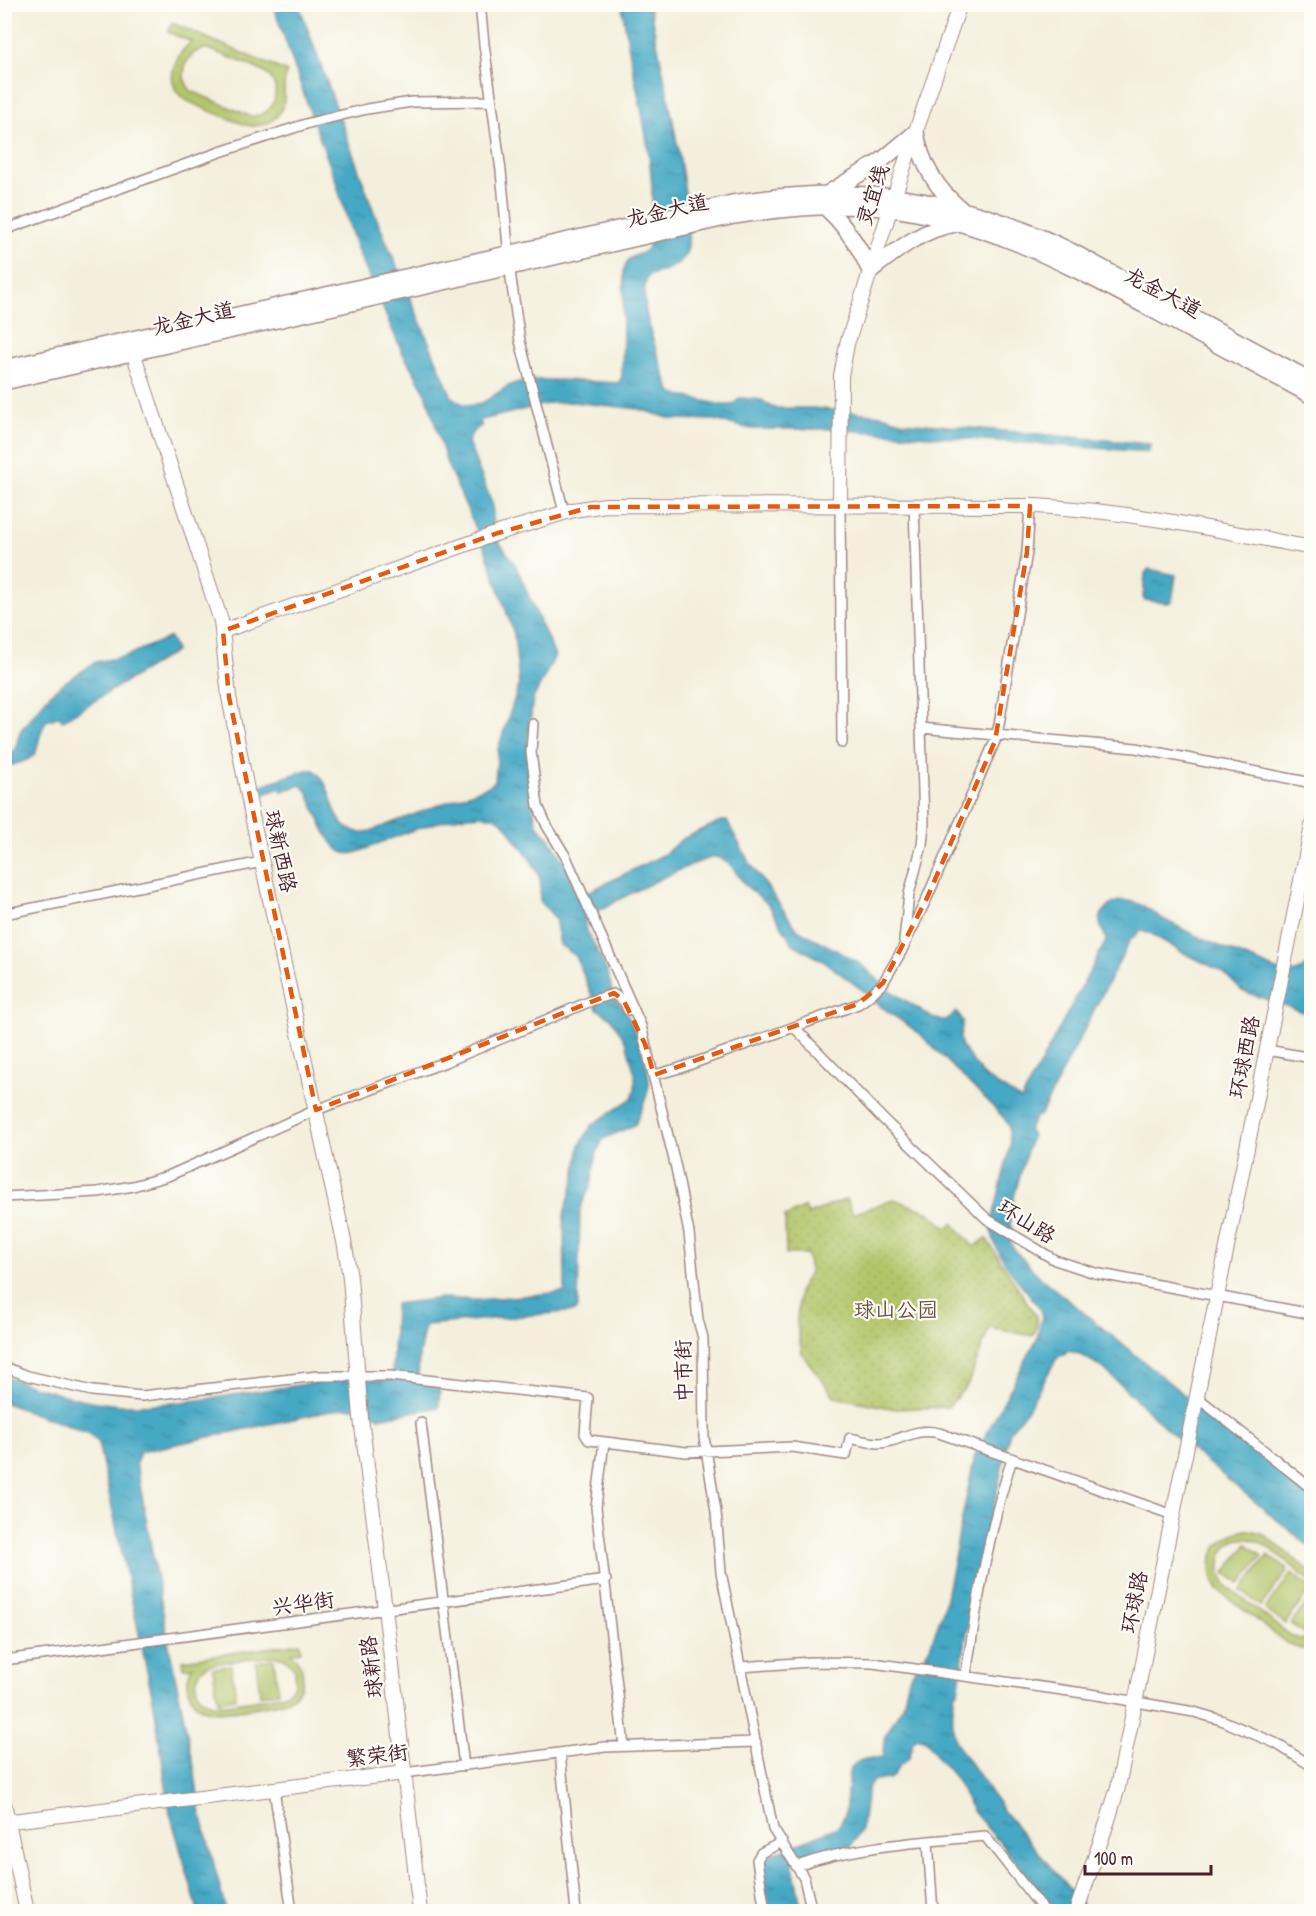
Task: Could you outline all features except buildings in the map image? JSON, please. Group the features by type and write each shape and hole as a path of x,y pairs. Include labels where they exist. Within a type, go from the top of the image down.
{"main road":[{"path":"916,132 920,152 933,180 962,217 916,238 870,271 854,238 826,200 881,161 916,132"},
{"name":"龙金大道","path":"4,382 131,347 695,218 762,212 826,200 892,203 926,215 962,217 1016,227 1062,247 1311,381"},
{"name":"龙金大道","path":"962,217 1064,263 1311,396"},
{"name":"龙金大道","path":"4,368 131,347"}],"street":[{"path":"480,4 520,341 564,513"},
{"name":"灵宜线","path":"840,505 841,376 847,344 960,4"},
{"path":"4,230 220,152 309,123 412,102 491,101"},
{"name":"球新西路","path":"131,347 218,607 223,631 229,697 345,1246 357,1376"},
{"path":"223,631 498,533 591,507 622,505 914,505 1083,508 1152,517 1311,549"},
{"path":"840,505 842,743"},
{"path":"904,947 909,894 924,831 914,505"},
{"path":"654,1075 858,1004 883,983 904,947 927,898 997,734 1027,552 1030,506"},
{"path":"533,724 531,752 538,806 547,826 563,850 593,916 641,1026 645,1044"},
{"path":"921,728 1136,748 1311,783"},
{"name":"环球西路","path":"1217,1296 1311,826"},
{"path":"4,914 262,861"},
{"path":"4,1197 98,1192 150,1182 186,1169 221,1151 316,1110 448,1061 613,994 624,1001 645,1044"},
{"name":"环山路","path":"794,1027 882,1118 987,1219 1054,1260 1080,1269 1311,1314"},
{"name":"中市街","path":"645,1044 676,1168 693,1261 698,1320 703,1338 702,1416 705,1451 716,1512 722,1572 773,1829 804,1878 812,1911"},
{"path":"1267,1050 1311,1058"},
{"name":"环球路","path":"1076,1911 1118,1787 1217,1296"},
{"path":"4,1367 28,1376 92,1391 142,1396 299,1377 390,1376 588,1398 585,1434 589,1440 671,1451 792,1447 846,1455 850,1438 879,1443 919,1431 939,1433 1173,1515"},
{"name":"球新路","path":"357,1376 420,1911"},
{"path":"1197,1398 1311,1489"},
{"path":"421,1423 464,1766"},
{"path":"604,1442 596,1507 624,1746"},
{"path":"965,1675 998,1500 1009,1458"},
{"name":"兴华街","path":"4,1660 606,1580"},
{"path":"741,1667 831,1662 873,1663 1135,1701 1194,1712 1230,1723 1275,1743 1311,1766"},
{"name":"繁荣街","path":"7,1822 624,1746 756,1742"},
{"path":"560,1753 576,1911"},
{"path":"274,1789 292,1911"},
{"path":"4,1803 27,1911"},
{"path":"796,1864 850,1850 985,1836 1045,1911"},
{"path":"928,1842 933,1911"},
{"path":"765,1911 757,1860 761,1853 782,1844"}],"highlighted area":[{"path":"1030,506 1027,552 995,741 927,898 883,983 858,1004 654,1075 645,1044 624,1001 614,993 316,1110 229,697 223,631 498,533 591,507"}],"green space":[{"path":"172,23 287,72 281,111 272,121 252,126 217,114 183,98 174,84 174,68 176,60 192,42 168,32","holes":["208,49 249,65 269,76 275,92 273,103 267,111 250,116 191,91 184,78 185,64 194,53"]},
{"name":"球山公园","path":"847,1199 853,1214 894,1199 928,1212 947,1228 953,1223 974,1247 986,1238 1036,1316 1037,1326 1033,1336 989,1328 968,1384 948,1407 896,1409 835,1397 802,1354 797,1323 799,1291 810,1272 807,1254 786,1254 785,1217 805,1207 808,1214"},
{"path":"1248,1530 1262,1533 1311,1572 1311,1582 1268,1547 1254,1540 1244,1539 1235,1541 1223,1553 1220,1570 1223,1580 1229,1588 1290,1635 1299,1639 1311,1640 1311,1649 1289,1645 1218,1590 1211,1570 1215,1551 1228,1537"},
{"path":"1247,1544 1262,1556 1240,1584 1225,1573"},
{"path":"1268,1555 1288,1570 1261,1606 1241,1591"},
{"path":"1292,1573 1311,1589 1285,1624 1265,1609"},
{"path":"1311,1597 1311,1628 1306,1635 1291,1624"},
{"path":"300,1643 301,1651 291,1653 300,1664 302,1683 288,1700 249,1708 210,1711 203,1709 193,1700 188,1687 192,1667 184,1668 183,1660","holes":["275,1656 285,1658 295,1669 295,1683 286,1693 250,1701 218,1704 207,1702 198,1693 196,1681 198,1675 207,1666"]},
{"path":"274,1659 278,1692 260,1695 256,1662"},
{"path":"231,1665 236,1698 218,1701 213,1668"}],"water":[{"path":"273,5 299,5 374,212 452,397 461,403 477,405 507,387 524,381 618,383 622,377 624,269 629,259 644,251 649,245 652,197 647,142 622,5 649,5 675,134 687,208 686,253 675,266 648,276 645,287 647,316 651,332 673,394 723,405 732,405 740,398 762,400 776,408 813,408 882,415 904,422 1150,444 1149,452 830,429 751,429 715,420 672,419 639,409 572,402 550,403 482,420 479,422 482,425 472,433 468,442 493,506 493,525 499,542 516,566 555,656 533,699 527,748 530,792 537,825 550,838 568,868 578,897 663,855 682,839 721,821 727,821 748,860 797,929 856,961 886,988 933,1018 946,1020 956,1012 963,1021 960,1038 962,1047 984,1076 1021,1100 1106,941 1100,918 1102,913 1114,903 1124,901 1139,904 1165,920 1222,948 1280,971 1295,972 1304,968 1311,961 1311,1013 1306,1013 1242,991 1223,972 1152,934 1141,931 1130,940 1040,1116 1036,1116 1028,1131 1032,1134 1015,1193 1010,1224 1012,1230 1010,1240 1014,1250 1041,1278 1202,1409 1244,1438 1311,1498 1311,1548 1169,1431 1103,1368 1080,1354 1068,1351 1057,1358 1027,1410 1010,1431 967,1631 958,1692 955,1692 953,1718 955,1737 956,1743 1005,1813 1088,1911 1057,1911 973,1811 955,1778 926,1740 918,1738 913,1741 909,1758 899,1766 893,1776 889,1779 874,1780 868,1786 861,1830 851,1846 807,1854 792,1861 802,1911 769,1911 761,1865 764,1859 838,1827 845,1815 849,1772 852,1767 859,1761 883,1757 884,1738 903,1705 909,1678 930,1647 944,1607 975,1455 1037,1339 1042,1316 1039,1307 1003,1259 993,1237 991,1226 1010,1146 1009,1127 1004,1118 920,1034 823,961 793,944 768,904 746,886 729,863 717,857 691,865 650,884 585,920 585,927 606,970 613,998 626,1012 632,1024 646,1065 649,1084 635,1125 603,1139 596,1155 591,1185 580,1208 578,1308 576,1311 425,1325 419,1355 418,1381 440,1388 439,1407 379,1418 378,1415 368,1416 366,1408 344,1408 140,1452 136,1463 170,1651 194,1767 200,1810 226,1911 198,1911 170,1813 154,1704 98,1442 90,1434 5,1403 4,1376 66,1395 129,1405 209,1399 342,1380 392,1380 395,1304 443,1298 476,1300 565,1292 564,1214 575,1178 580,1145 592,1125 632,1098 635,1089 635,1074 626,1042 611,1018 597,1009 576,956 560,945 555,918 540,901 541,882 538,873 530,858 501,821 487,816 455,818 419,828 349,854 340,851 330,840 307,791 301,785 282,791 280,788 255,798 253,788 306,770 314,770 322,778 339,819 345,827 368,832 489,786 495,781 498,749 519,685 514,634 486,551 447,464 426,393 402,352 356,247 334,176"},
{"path":"1149,569 1176,575 1172,602 1143,598 1145,573"},
{"path":"170,637 176,651 62,721 60,716 46,721 33,756 28,760 5,767 5,755 15,750 20,731 51,693 62,684 96,662 126,656"}]}
